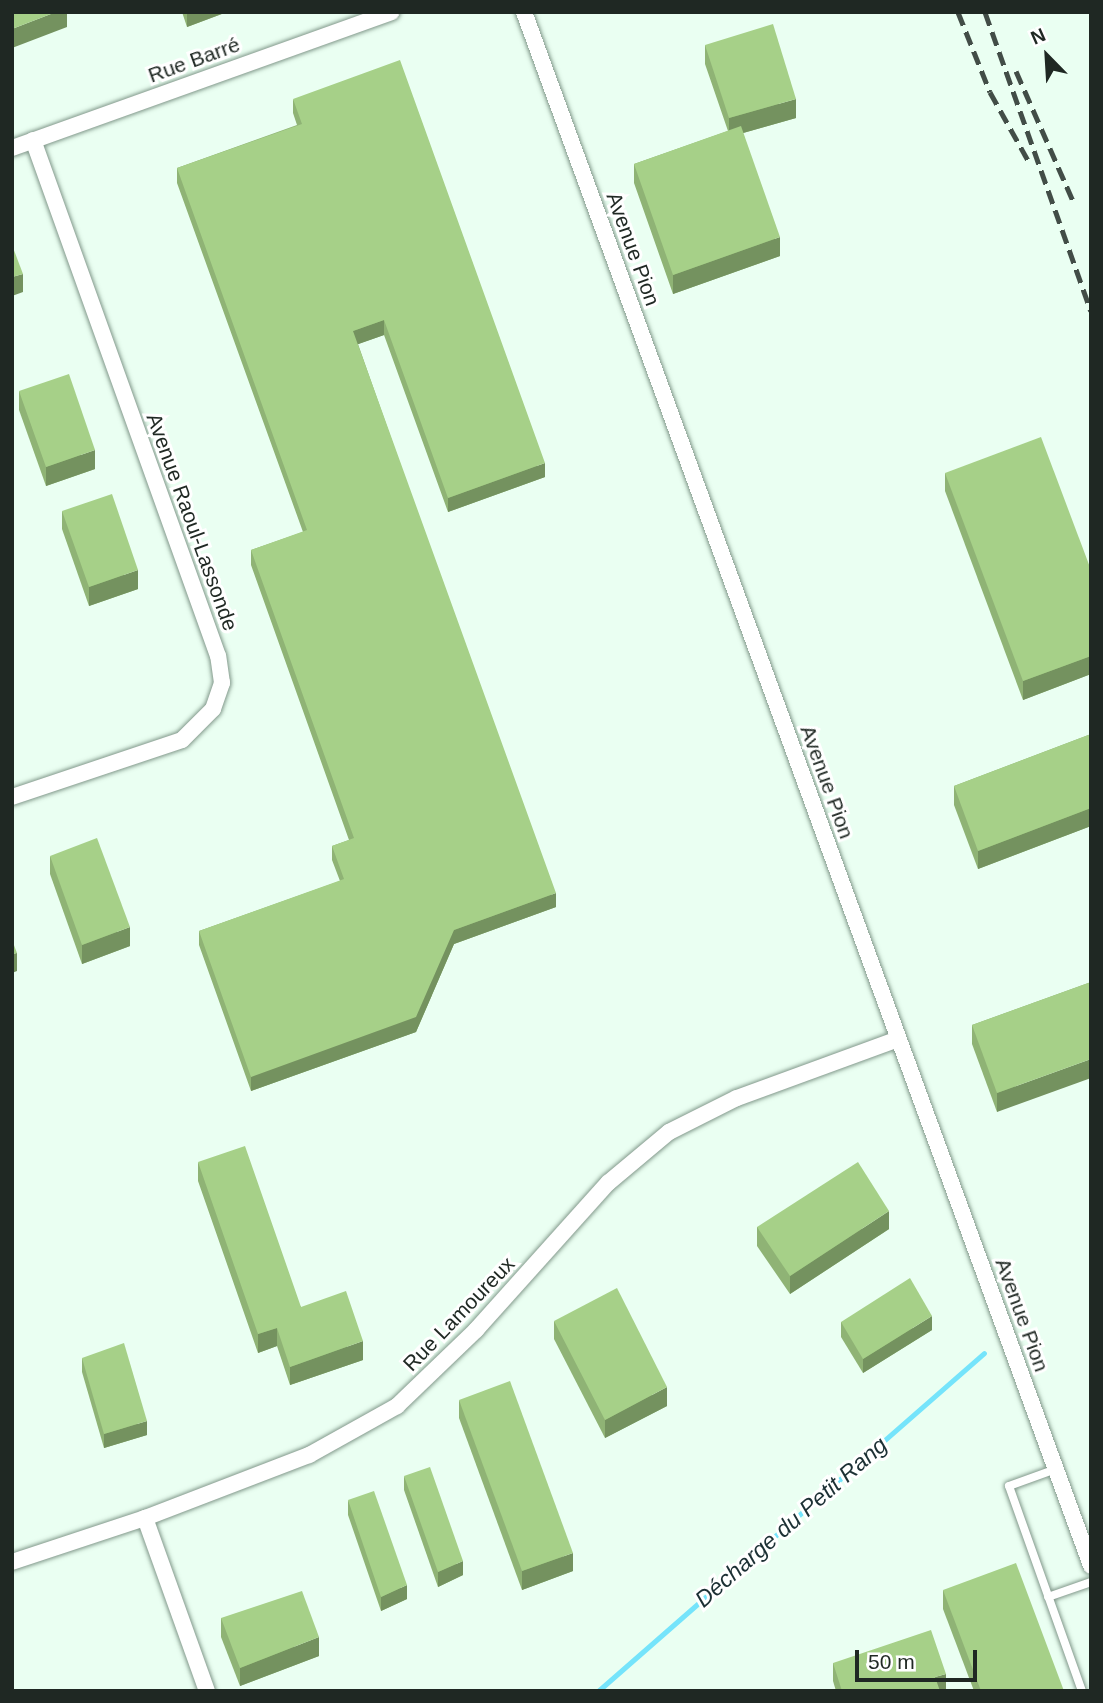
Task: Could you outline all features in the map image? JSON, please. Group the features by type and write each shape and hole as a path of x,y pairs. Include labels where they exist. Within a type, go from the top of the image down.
{"street":[{"name":"Rue Barré","path":"12,148 391,12"},
{"name":"Avenue Pion","path":"524,12 1091,1566"},
{"name":"Avenue Raoul-Lassonde","path":"12,797 182,740 213,709 222,683 218,656 33,141"},
{"name":"Rue Lamoureux","path":"12,1562 145,1518 309,1455 397,1406 477,1331 608,1183 669,1132 737,1098 898,1039"},
{"path":"145,1518 207,1691"}],"lane":[{"path":"1056,1469 1009,1486 1082,1691"},
{"path":"1048,1597 1091,1582"}],"building":[{"path":"12,12 56,12 12,29"},
{"path":"773,24 796,99 729,118 705,45"},
{"path":"400,60 545,463 448,498 384,320 353,331 556,893 454,930 416,1017 251,1077 199,931 344,879 332,846 354,838 251,550 307,530 177,168 302,124 293,99"},
{"path":"741,126 780,237 673,275 634,164"},
{"path":"12,245 23,274 12,277"},
{"path":"69,374 95,450 46,467 19,391"},
{"path":"1041,437 1091,570 1091,656 1023,681 945,473"},
{"path":"112,494 138,570 89,587 62,511"},
{"path":"1091,734 1091,808 978,851 954,786"},
{"path":"97,838 130,927 82,945 50,856"},
{"path":"12,940 17,953 12,954"},
{"path":"1091,982 1091,1059 997,1093 972,1025"},
{"path":"245,1146 301,1307 346,1291 363,1341 290,1367 277,1328 258,1334 198,1162"},
{"path":"858,1162 889,1211 790,1276 757,1227"},
{"path":"910,1278 932,1316 863,1359 841,1322"},
{"path":"617,1288 667,1387 605,1420 554,1321"},
{"path":"124,1343 147,1421 104,1434 82,1358"},
{"path":"510,1381 573,1553 522,1571 459,1400"},
{"path":"430,1467 463,1561 438,1572 404,1476"},
{"path":"374,1491 407,1585 381,1597 348,1500"},
{"path":"1016,1563 1064,1691 981,1691 943,1590"},
{"path":"302,1591 319,1637 240,1668 221,1618"},
{"path":"931,1630 946,1674 935,1677 940,1691 842,1691 833,1663"}],"waterway":[{"name":"Décharge du Petit Rang","path":"598,1691 984,1353"}],"railway":[{"path":"958,12 990,92 1030,164"},
{"path":"985,12 1091,311"},
{"path":"1016,71 1073,201"}]}
